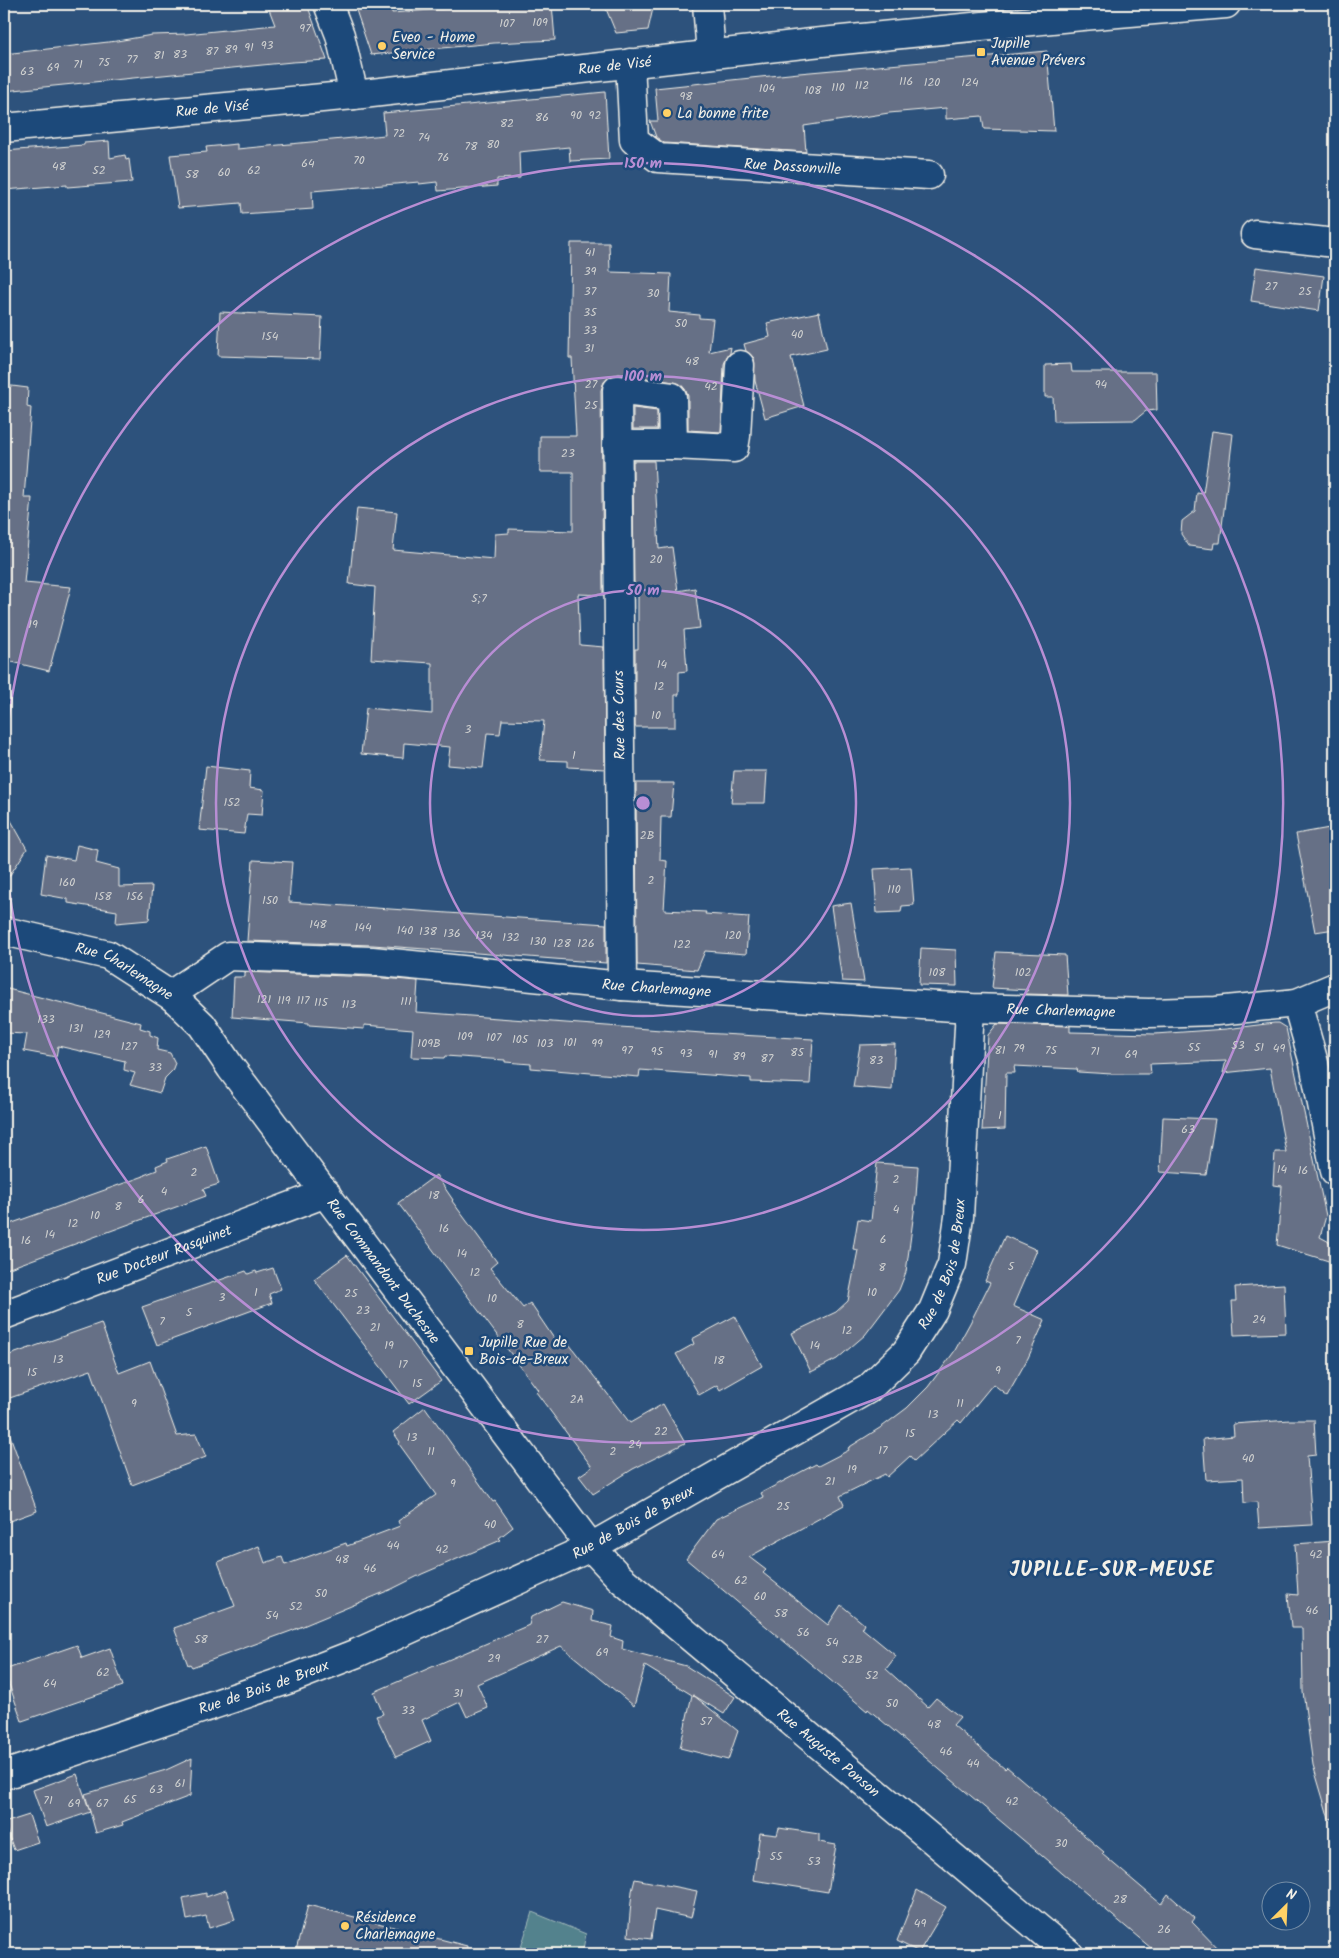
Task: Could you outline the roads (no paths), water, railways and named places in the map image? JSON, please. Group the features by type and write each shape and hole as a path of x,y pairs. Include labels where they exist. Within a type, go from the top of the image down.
{"street":[{"path":"328,4 340,35 354,95"},
{"path":"707,4 711,54"},
{"name":"Rue de Visé","path":"4,128 354,95 711,54 1082,16 1226,4"},
{"name":"Rue Dassonville","path":"630,63 634,140 658,158 929,175"},
{"path":"1255,234 1335,243"},
{"path":"616,445 734,448 740,364"},
{"name":"Rue des Cours","path":"622,986 617,390 672,397 673,445"},
{"name":"Rue Charlemagne","path":"4,931 108,955 173,997 179,989 228,956 372,961 622,986 970,1008 1149,1013 1216,1011 1297,1003 1335,987"},
{"name":"Rue Commandant Duchesne","path":"173,997 202,1025 232,1068 591,1547"},
{"path":"1297,1003 1314,1062 1335,1171"},
{"name":"Rue de Bois de Breux","path":"4,1774 290,1679 357,1653 591,1547 868,1389 906,1352 934,1310 952,1264 959,1218 970,1008"},
{"name":"Rue Docteur Rasquinet","path":"4,1315 326,1193"},
{"name":"Rue Auguste Ponson","path":"591,1547 620,1578 1069,1954"}],"place":[{"name":"Eveo - Home Service","path":"382,46"},
{"name":"Jupille Avenue Prévers","path":"981,52"},
{"name":"La bonne frite","path":"667,113"},
{"name":"Jupille Rue de Bois-de-Breux","path":"469,1351"},
{"name":"Résidence Charlemagne","path":"345,1926"}],"district":[{"name":"JUPILLE-SUR-MEUSE","path":"1112,1569"}]}
